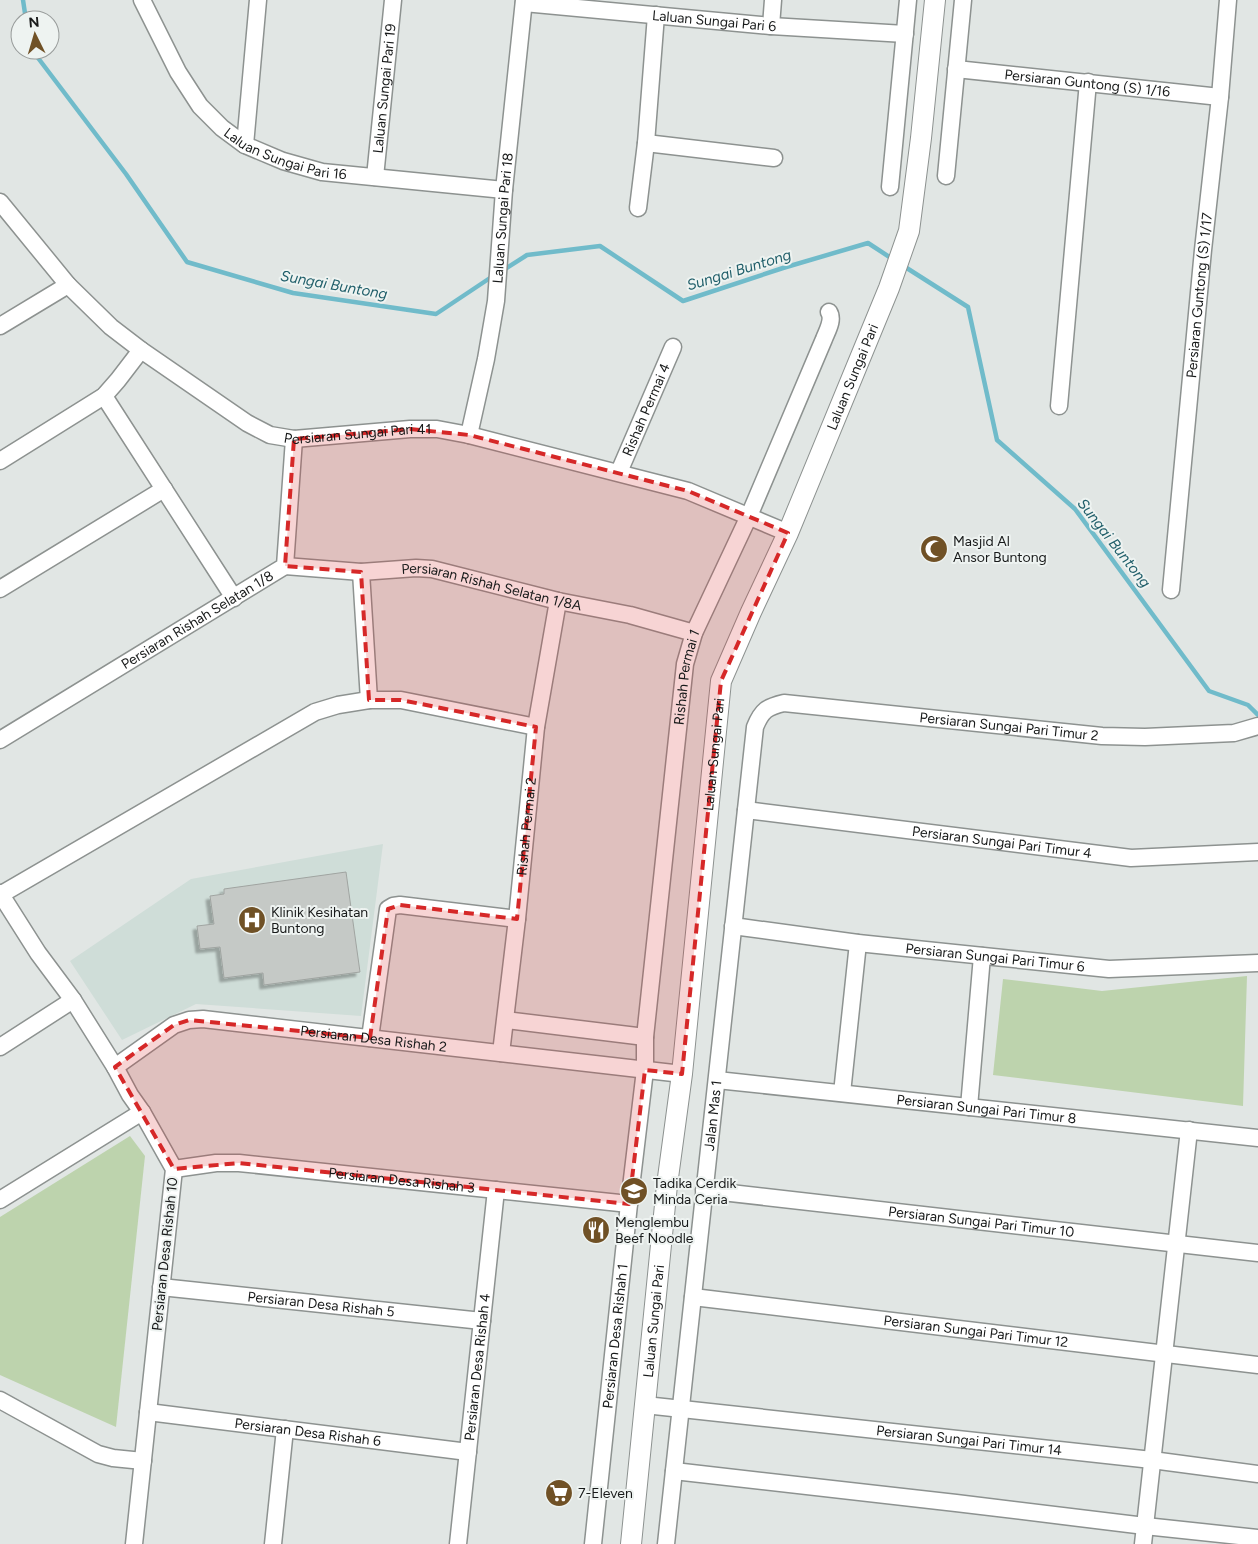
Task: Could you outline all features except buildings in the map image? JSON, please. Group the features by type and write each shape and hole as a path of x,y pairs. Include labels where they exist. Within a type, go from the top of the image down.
{"main road":[{"name":"Laluan Sungai Pari","path":"631,1544 667,1186 682,1074 721,681 788,533 889,288 909,231 921,138 935,0"}],"street":[{"name":"Laluan Sungai Pari 16","path":"142,0 178,72 200,106 222,128 245,145 283,161 322,172 504,190"},
{"path":"245,145 258,0"},
{"name":"Laluan Sungai Pari 19","path":"375,177 393,0"},
{"path":"771,26 773,0"},
{"path":"890,187 908,0"},
{"path":"946,176 963,0"},
{"name":"Persiaran Guntong (S) 1/17","path":"1170,590 1220,97 1228,0"},
{"name":"Laluan Sungai Pari 6","path":"524,2 771,26 905,34"},
{"name":"Laluan Sungai Pari 18","path":"469,435 486,359 496,301 504,190 524,2"},
{"path":"638,208 646,143 656,16"},
{"name":"Persiaran Guntong (S) 1/16","path":"956,69 1220,97"},
{"path":"1059,406 1088,82"},
{"path":"646,143 774,158"},
{"name":"Persiaran Sungai Pari 41","path":"0,202 68,285 111,327 247,423 270,435 294,439 410,429 438,429 619,472 688,492 788,533"},
{"path":"0,326 68,285"},
{"name":"Rishah Permai 1","path":"645,1070 645,1037 685,664 694,633 749,516 824,340 831,321 829,312"},
{"name":"Rishah Permai 4","path":"619,472 673,347"},
{"path":"0,461 104,396 141,350"},
{"path":"104,396 234,598"},
{"name":"Persiaran Rishah Selatan 1/8","path":"0,740 285,566 294,439"},
{"path":"0,590 164,489"},
{"name":"Persiaran Rishah Selatan 1/8A","path":"285,566 361,572 416,568 432,570 558,601 630,615 694,633"},
{"path":"361,572 369,700"},
{"name":"Rishah Permai 2","path":"501,1053 517,919 536,727 558,601"},
{"path":"0,894 315,712 338,705 369,700 401,700 536,727"},
{"name":"Persiaran Sungai Pari Timur 2","path":"784,703 1102,736 1145,737 1234,733 1258,726"},
{"name":"Jalan Mas 1","path":"669,1544 680,1408 755,727 760,715 770,706 784,703"},
{"name":"Persiaran Sungai Pari Timur 4","path":"746,810 1131,858 1258,852"},
{"name":"Persiaran Desa Rishah 10","path":"0,894 38,953 73,1000 142,1112 174,1169 134,1544"},
{"path":"370,1038 388,909 400,905 517,919"},
{"name":"Persiaran Sungai Pari Timur 6","path":"733,926 858,943 1109,969 1258,963"},
{"path":"842,1092 858,943"},
{"path":"969,1107 982,956"},
{"path":"0,1047 73,1000"},
{"name":"Persiaran Desa Rishah 2","path":"115,1067 174,1025 189,1020 203,1019 682,1074"},
{"path":"506,1020 645,1037"},
{"name":"Persiaran Desa Rishah 1","path":"593,1544 645,1070"},
{"name":"Persiaran Sungai Pari Timur 8","path":"717,1080 1258,1138"},
{"path":"0,1200 142,1112"},
{"path":"1143,1544 1189,1130"},
{"name":"Persiaran Desa Rishah 3","path":"174,1169 216,1163 239,1163 629,1204"},
{"name":"Persiaran Desa Rishah 4","path":"458,1544 496,1190"},
{"name":"Persiaran Sungai Pari Timur 10","path":"704,1190 1258,1253"},
{"name":"Persiaran Desa Rishah 5","path":"161,1287 482,1321"},
{"name":"Persiaran Sungai Pari Timur 12","path":"693,1297 1258,1365"},
{"path":"0,1400 98,1454 113,1458 142,1461"},
{"name":"Persiaran Sungai Pari Timur 14","path":"645,1405 1152,1460 1258,1474"},
{"name":"Persiaran Desa Rishah 6","path":"148,1412 468,1452"},
{"path":"273,1544 285,1429"},
{"path":"674,1472 1258,1538"}],"highlighted area":[{"path":"410,429 469,435 688,491 788,533 721,681 682,1074 645,1070 629,1204 239,1163 174,1169 115,1067 174,1025 189,1020 370,1038 388,909 400,905 517,919 536,727 401,700 369,700 361,572 285,566 294,439"}],"shaded area":[{"name":"Klinik Kesihatan Buntong","path":"383,844 361,1016 196,1004 122,1040 70,961 191,879"}],"green space":[{"path":"1247,976 1243,1106 993,1075 1003,979 1102,991"},
{"path":"130,1136 145,1156 116,1427 0,1375 0,1217"}],"waterway":[{"name":"Sungai Buntong","path":"23,0 24,10"},
{"name":"Sungai Buntong","path":"40,60 126,174 187,262 293,293 436,314 493,276"},
{"name":"Sungai Buntong","path":"502,271 527,255 600,246 683,301 783,268 868,243 894,260"},
{"name":"Sungai Buntong","path":"902,265 968,307 997,440 1075,509 1209,691 1248,705 1258,715"}],"place":[{"name":"Masjid Al Ansor Buntong","path":"934,549"},
{"name":"Klinik Kesihatan Buntong","path":"252,920"},
{"name":"Tadika Cerdik Minda Ceria","path":"634,1191"},
{"name":"Menglembu Beef Noodle","path":"596,1230"},
{"name":"7-Eleven","path":"559,1493"}]}
